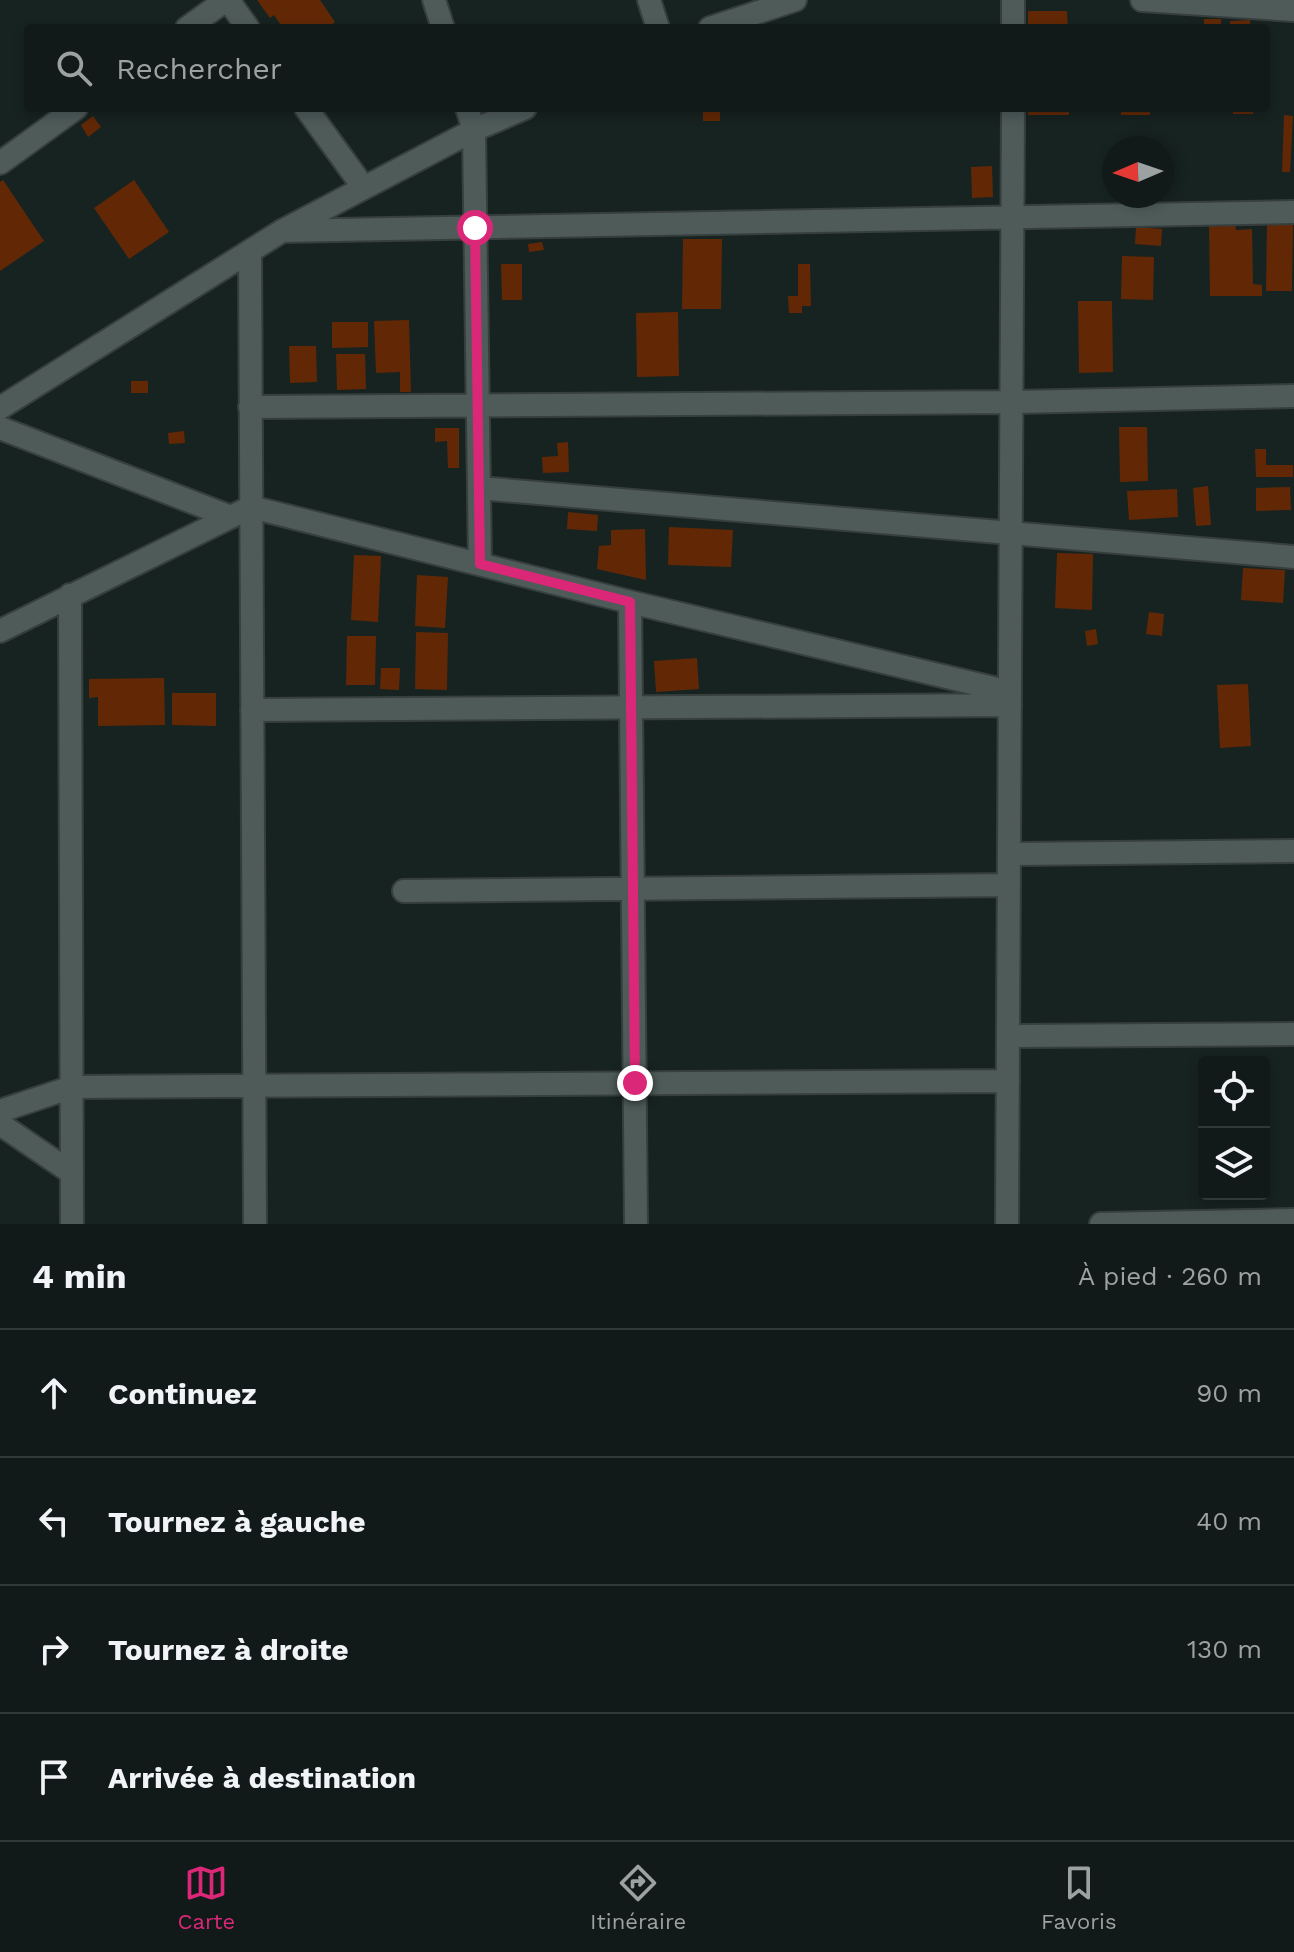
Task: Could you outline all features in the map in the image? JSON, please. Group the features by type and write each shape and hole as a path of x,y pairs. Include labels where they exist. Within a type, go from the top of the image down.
{"street":[{"path":"193,24 227,0 245,24"},
{"path":"434,0 442,24"},
{"path":"649,0 657,24"},
{"path":"722,24 795,0"},
{"path":"1013,0 1013,24"},
{"path":"1142,0 1294,10"},
{"path":"0,163 70,112"},
{"path":"309,112 364,188"},
{"path":"468,112 474,130 480,564"},
{"path":"0,408 282,231 474,130 516,112"},
{"path":"1007,1224 1013,112"},
{"path":"282,231 1294,212"},
{"path":"250,252 250,407 241,512 252,710 255,1224"},
{"path":"250,407 1011,402 1294,396"},
{"path":"0,428 241,512 480,564 1010,699"},
{"path":"479,488 1294,557"},
{"path":"0,631 241,512"},
{"path":"70,595 72,1224"},
{"path":"630,602 636,1224"},
{"path":"252,710 632,708 1010,699"},
{"path":"1009,854 1294,851"},
{"path":"404,891 1009,885"},
{"path":"1008,1036 1294,1034"},
{"path":"0,1111 72,1087 1008,1081"},
{"path":"0,1124 72,1173"},
{"path":"1101,1224 1294,1220"}],"building":[{"path":"257,0 320,0 335,22 280,24 274,15 270,18"},
{"path":"1028,11 1067,11 1068,24 1028,24"},
{"path":"1204,19 1221,19 1221,24 1204,24"},
{"path":"1250,20 1250,24 1230,24 1230,21"},
{"path":"703,112 720,112 720,121 703,121"},
{"path":"1028,112 1069,112 1069,115 1028,115"},
{"path":"1121,112 1150,112 1150,115 1121,115"},
{"path":"1284,115 1293,116 1290,172 1282,172"},
{"path":"93,116 101,127 88,137 81,125"},
{"path":"992,166 993,197 972,198 971,167"},
{"path":"3,180 44,241 0,271 0,182"},
{"path":"134,180 169,232 129,259 94,208"},
{"path":"1209,224 1235,224 1236,230 1252,229 1253,284 1262,285 1262,296 1210,296"},
{"path":"1267,224 1293,224 1292,291 1266,291"},
{"path":"1136,227 1162,229 1161,246 1135,244"},
{"path":"683,239 722,239 721,309 682,309"},
{"path":"542,242 544,250 529,252 528,244"},
{"path":"1122,256 1154,257 1153,300 1121,299"},
{"path":"501,264 522,264 522,300 502,300"},
{"path":"798,264 810,264 811,306 802,306 802,313 789,313 788,296 798,296"},
{"path":"1078,301 1112,301 1113,372 1079,373"},
{"path":"678,312 679,376 637,377 636,313"},
{"path":"409,320 411,392 400,392 400,372 376,373 374,321"},
{"path":"332,322 368,322 368,347 332,348"},
{"path":"289,346 316,346 317,382 290,383"},
{"path":"336,354 365,354 366,389 337,390"},
{"path":"131,381 148,381 148,393 131,393"},
{"path":"1119,427 1147,427 1148,481 1120,482"},
{"path":"435,428 459,428 459,468 448,468 447,441 435,442"},
{"path":"184,431 185,443 169,444 168,433"},
{"path":"568,442 569,472 543,473 542,457 558,456 557,443"},
{"path":"1255,449 1266,449 1266,465 1293,465 1293,477 1256,477"},
{"path":"1208,486 1211,525 1196,526 1193,488"},
{"path":"1290,487 1291,510 1256,511 1256,488"},
{"path":"1177,489 1178,517 1129,520 1127,491"},
{"path":"568,512 598,515 597,531 567,529"},
{"path":"669,527 733,530 731,567 668,565"},
{"path":"645,529 646,580 597,569 599,546 611,545 611,530"},
{"path":"1057,553 1093,554 1092,610 1055,608"},
{"path":"354,555 381,556 378,622 351,620"},
{"path":"1243,568 1285,570 1283,603 1241,600"},
{"path":"417,575 448,577 445,628 415,626"},
{"path":"1149,612 1164,614 1162,636 1146,634"},
{"path":"1096,629 1098,644 1087,646 1085,631"},
{"path":"416,632 448,633 447,690 415,689"},
{"path":"347,636 376,636 375,685 346,685"},
{"path":"697,658 699,689 656,692 654,661"},
{"path":"381,668 400,668 399,690 380,689"},
{"path":"164,678 165,725 98,726 98,697 89,698 89,679"},
{"path":"1248,684 1251,746 1220,748 1217,685"},
{"path":"172,693 216,693 216,726 172,725"}],"route":[{"path":"475,228 480,564 630,602 635,1083"}]}
